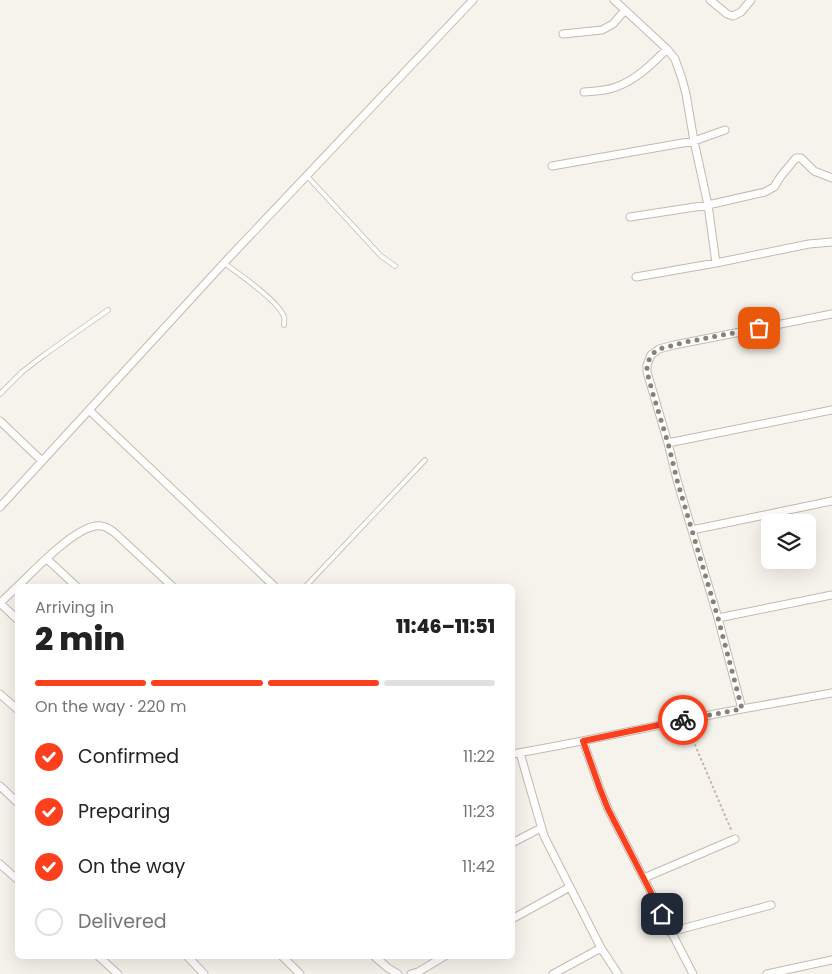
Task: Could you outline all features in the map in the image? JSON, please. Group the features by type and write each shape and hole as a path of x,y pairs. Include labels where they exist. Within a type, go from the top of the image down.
{"street":[{"path":"0,506 224,263 472,0"},
{"path":"614,0 667,49 675,59 686,94 708,206 716,263"},
{"path":"710,0 727,14 733,16 741,12 751,0"},
{"path":"563,34 602,30 613,24 626,10"},
{"path":"584,92 608,89 624,84 644,70 667,49"},
{"path":"552,166 694,141 724,130"},
{"path":"630,217 708,206 765,192 776,184 796,158 801,158 814,171 832,178"},
{"path":"636,277 810,244 832,242"},
{"path":"742,709 718,618 647,372 648,359 659,349 680,343 832,314"},
{"path":"89,410 272,584"},
{"path":"668,443 832,410"},
{"path":"0,422 42,461"},
{"path":"692,530 832,501"},
{"path":"20,584 70,538 84,530 101,526 115,533 170,584"},
{"path":"47,559 74,584"},
{"path":"15,589 0,603 15,617"},
{"path":"718,618 832,595"},
{"path":"618,974 601,948 549,848 516,753 583,741 684,719 832,693"},
{"path":"0,694 15,707"},
{"path":"583,741 608,809 693,974"},
{"path":"0,786 15,800"},
{"path":"515,841 541,828"},
{"path":"644,878 735,839"},
{"path":"0,864 15,877"},
{"path":"515,917 570,887"},
{"path":"670,932 771,905"},
{"path":"553,974 601,948"},
{"path":"101,959 118,974"},
{"path":"190,959 204,974"},
{"path":"285,959 300,974"},
{"path":"378,959 398,974"},
{"path":"411,974 439,959"},
{"path":"767,974 832,960"}],"lane":[{"path":"307,176 380,256 395,266"},
{"path":"224,263 262,292 279,309 284,319 284,325"},
{"path":"0,394 22,372 108,310"},
{"path":"308,584 425,460"}],"path":[{"path":"684,719 735,839"}],"way so far":[{"path":"683,720 742,709 718,618 647,372 648,359 659,349 759,328"}],"route":[{"path":"662,914 608,809 583,741 683,720"}]}
